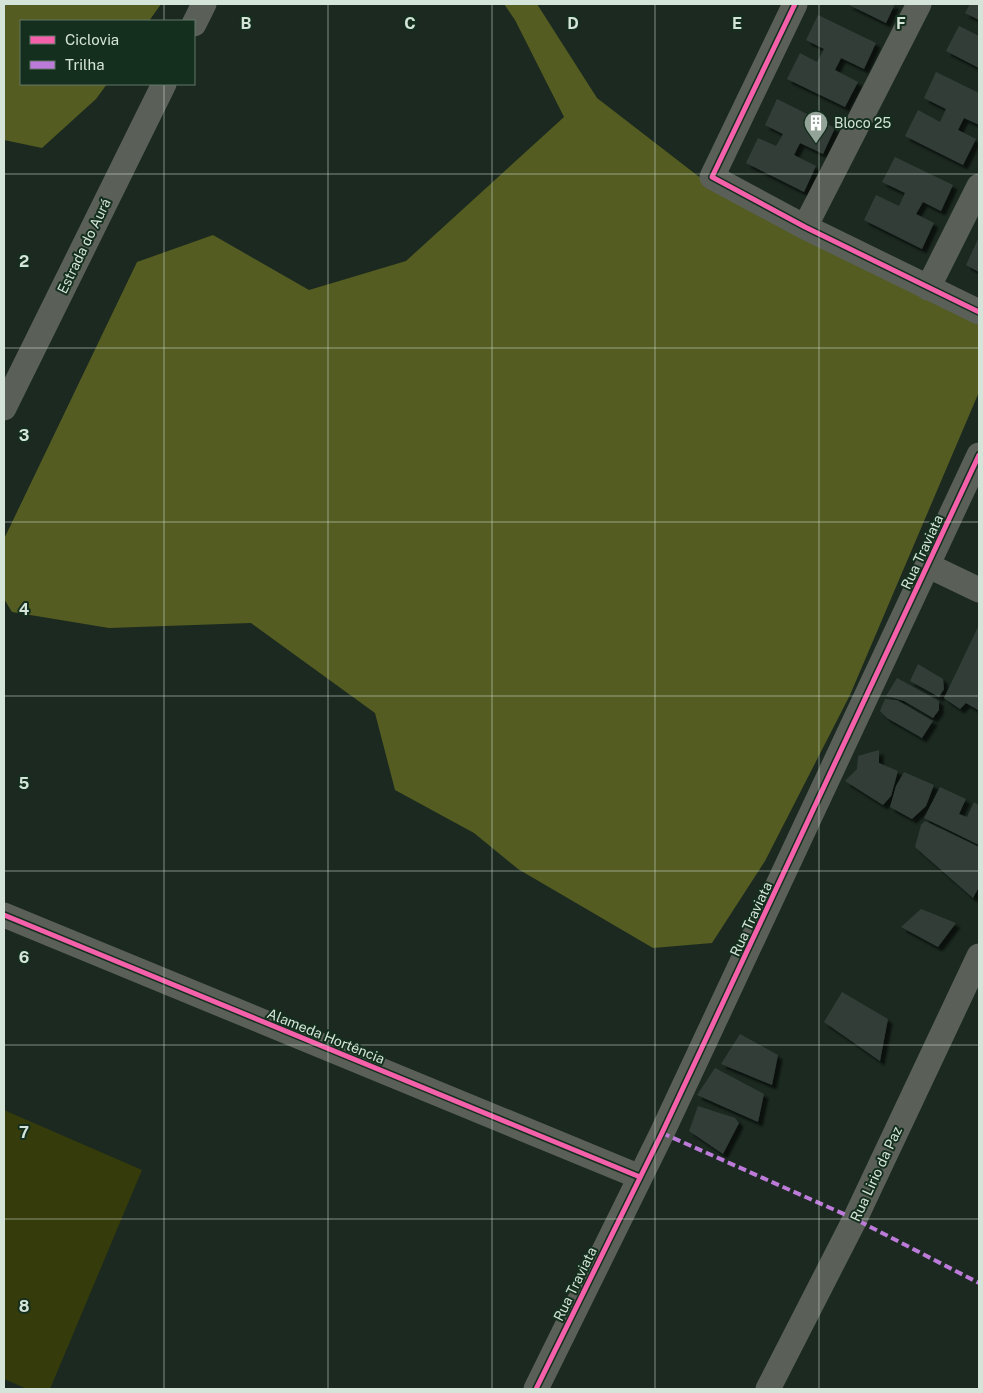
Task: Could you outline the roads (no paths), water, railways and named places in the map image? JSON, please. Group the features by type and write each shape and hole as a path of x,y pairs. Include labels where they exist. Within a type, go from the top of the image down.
{"street":[{"path":"195,22 204,4"},
{"path":"795,4 712,177 805,227 979,312"},
{"path":"805,227 919,4"},
{"name":"Estrada do Aurá","path":"4,408 164,85"},
{"path":"928,288 979,186"},
{"name":"Rua Traviata","path":"536,1389 662,1133 929,566 979,455"},
{"path":"929,566 979,590"},
{"name":"Alameda Hortência","path":"4,915 640,1177"},
{"name":"Rua Lirio da Paz","path":"768,1389 854,1219 979,956"}],"place":[{"name":"Bloco 25","path":"816,144"}]}
